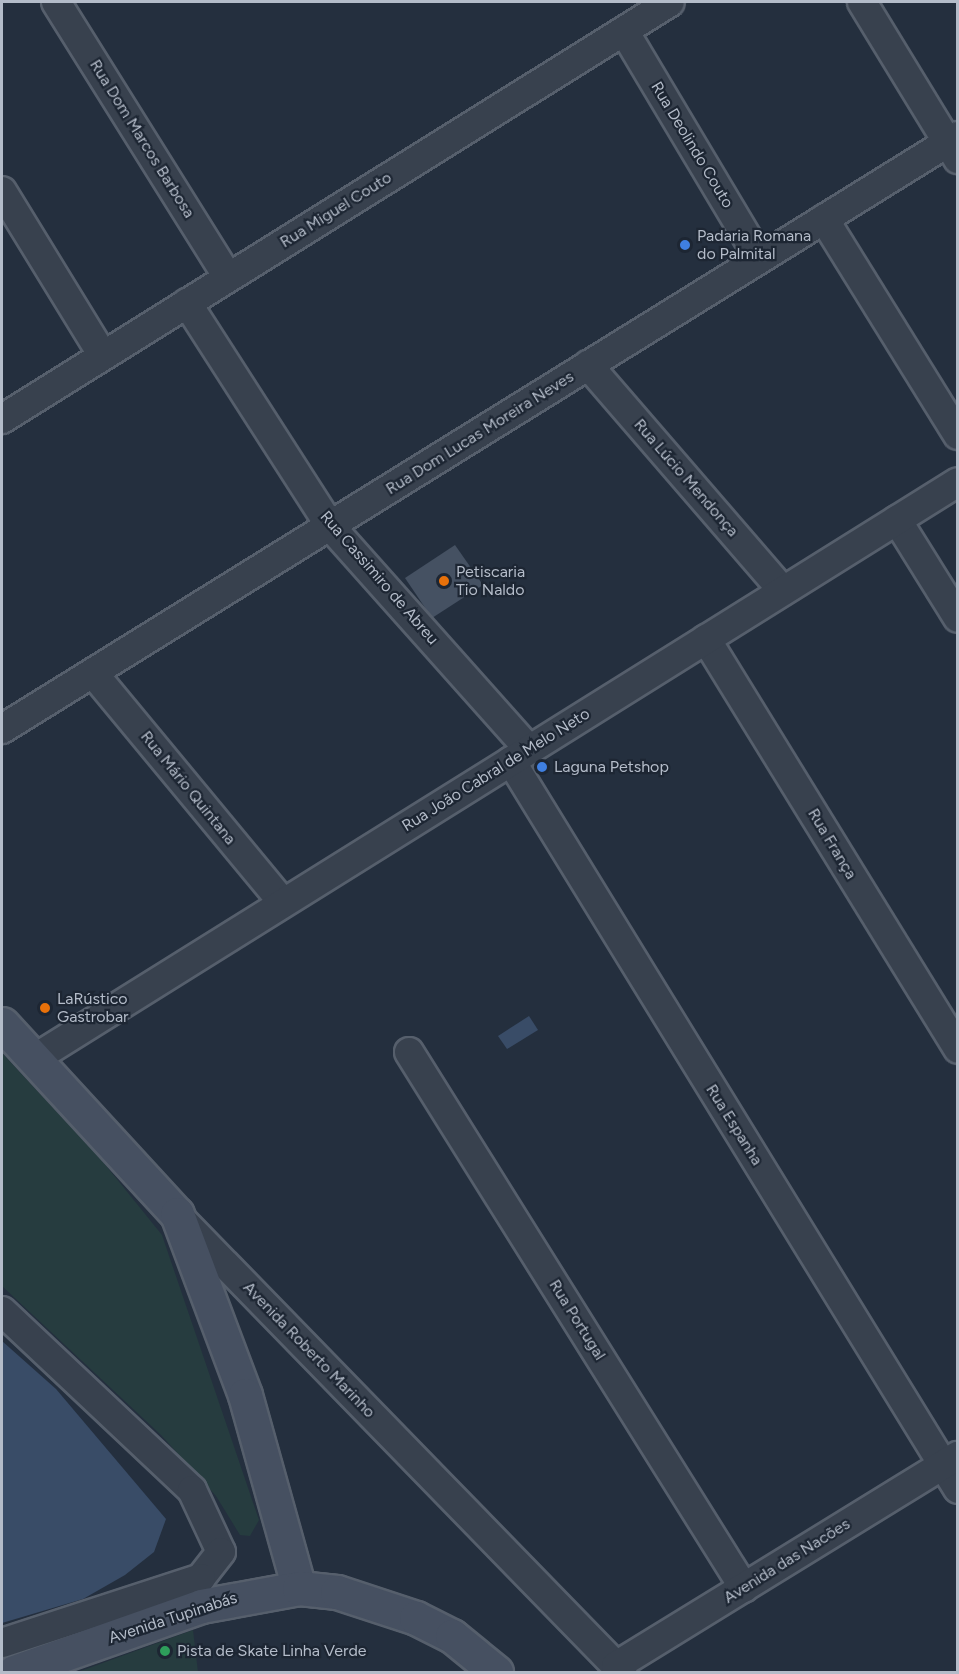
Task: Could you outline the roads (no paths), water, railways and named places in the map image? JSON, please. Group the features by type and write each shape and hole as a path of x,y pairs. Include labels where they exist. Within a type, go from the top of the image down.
{"main road":[{"name":"Avenida Roberto Marinho","path":"2,1024 177,1214"},
{"path":"177,1214 245,1395 299,1588"},
{"name":"Avenida Tupinabás","path":"14,1672 201,1606 299,1588 337,1592 416,1618 452,1636 496,1672"}],"street":[{"name":"Rua Dom Marcos Barbosa","path":"56,2 228,278"},
{"name":"Rua Miguel Couto","path":"2,419 670,2"},
{"path":"862,2 954,146"},
{"name":"Rua Deolindo Couto","path":"624,31 760,260"},
{"name":"Rua Dom Lucas Moreira Neves","path":"2,729 824,219 954,146"},
{"path":"2,191 103,356"},
{"path":"824,219 957,435"},
{"name":"Rua Cassimiro de Abreu","path":"187,303 330,526 520,755"},
{"name":"Rua Lúcio Mendonça","path":"588,365 783,591"},
{"name":"Rua João Cabral de Melo Neto","path":"34,1059 957,482"},
{"path":"897,520 957,618"},
{"name":"Rua França","path":"706,639 957,1049"},
{"name":"Rua Mário Quintana","path":"93,673 283,903"},
{"name":"Rua Espanha","path":"520,755 953,1470"},
{"name":"Rua Portugal","path":"409,1052 744,1588"},
{"name":"Avenida Roberto Marinho","path":"177,1214 619,1669"},
{"path":"2,1311 192,1490 221,1552 201,1578 2,1643"},
{"name":"Avenida das Nacões","path":"619,1669 744,1588 953,1470"}],"water":[{"path":"529,1016 538,1030 507,1049 498,1036"},
{"path":"2,1341 56,1389 166,1519 154,1552 125,1575 83,1599 2,1623"}],"place":[{"name":"Padaria Romana do Palmital","path":"685,245"},
{"name":"Petiscaria Tio Naldo","path":"444,581"},
{"name":"Laguna Petshop","path":"542,767"},
{"name":"LaRústico Gastrobar","path":"45,1008"},
{"name":"Pista de Skate Linha Verde","path":"165,1651"}]}
